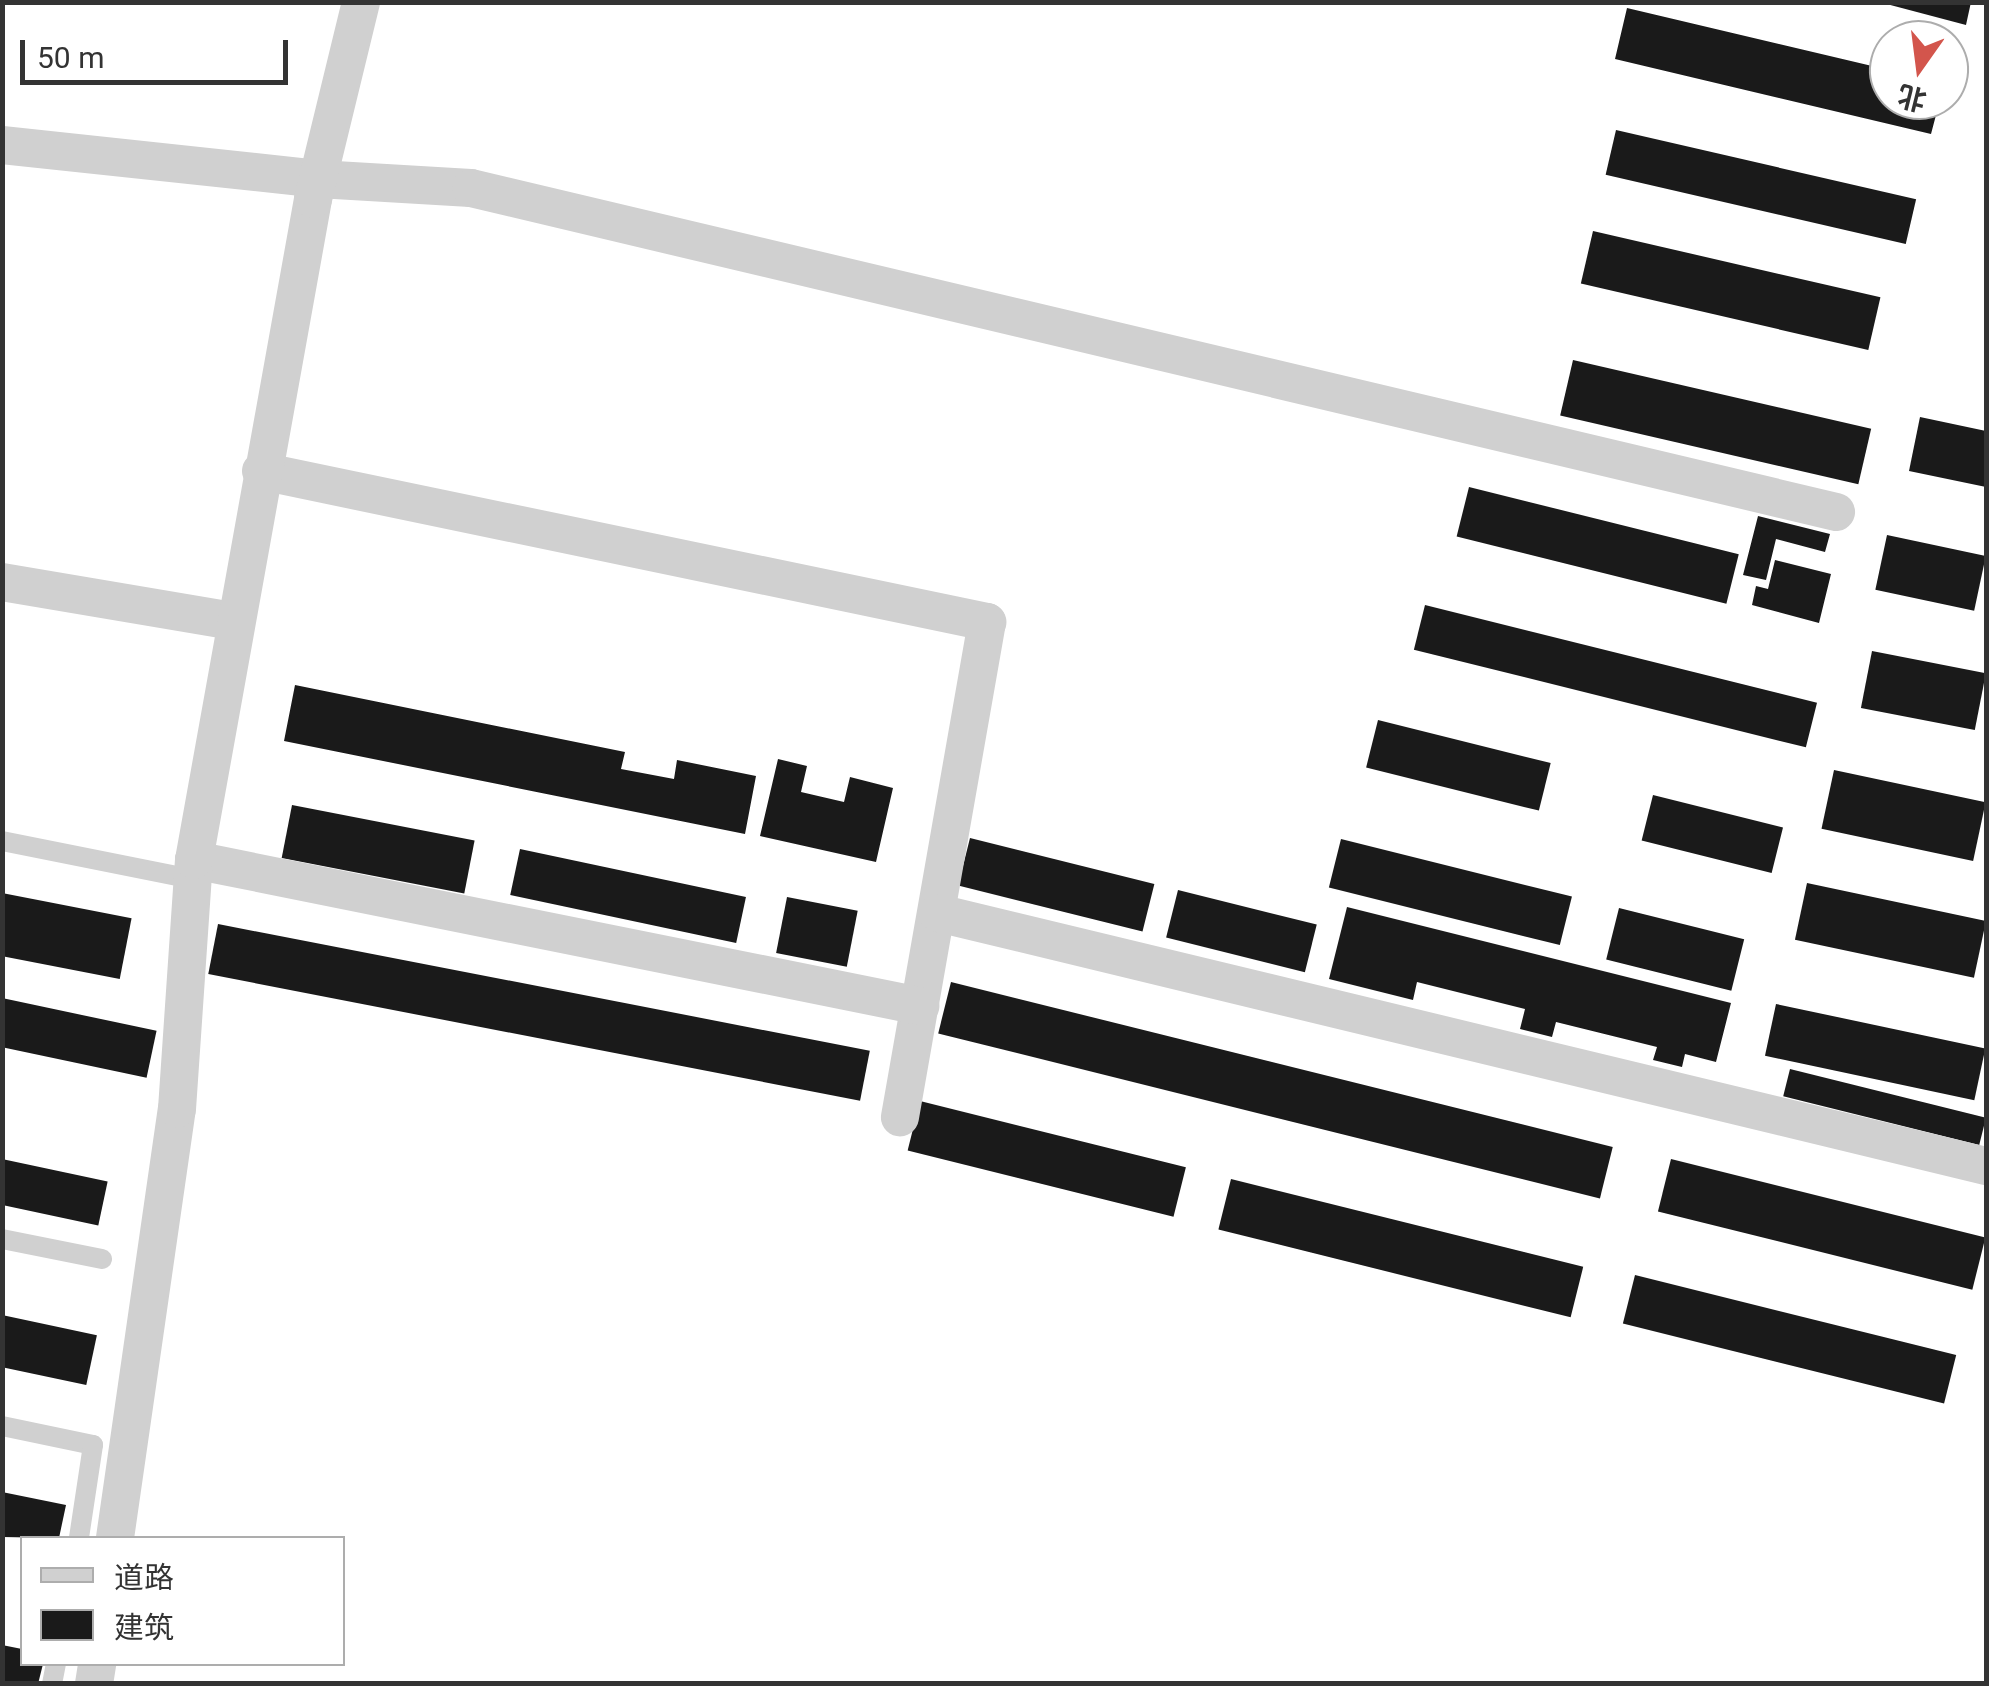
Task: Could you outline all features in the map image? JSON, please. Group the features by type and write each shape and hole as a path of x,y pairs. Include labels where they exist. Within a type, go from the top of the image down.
{"street":[{"path":"115,1536 176,1108 193,870 261,471 318,179 361,2"},
{"path":"2,145 318,179 471,188 1836,512"},
{"path":"261,471 987,622 900,1117"},
{"path":"2,582 233,621"},
{"path":"193,870 920,1006"},
{"path":"938,913 1986,1166"}],"lane":[{"path":"2,841 193,870"},
{"path":"2,1239 102,1259"},
{"path":"2,1426 93,1445 79,1536"}],"building":[{"path":"1879,2 1971,2 1967,20 1947,20"},
{"path":"1627,8 1869,65 1869,119 1615,59"},
{"path":"1872,120 1935,120 1931,134"},
{"path":"1616,130 1916,199 1906,244 1606,175"},
{"path":"1593,231 1880,297 1868,350 1581,284"},
{"path":"1573,360 1871,429 1858,484 1560,416"},
{"path":"1920,417 1986,431 1986,487 1909,471"},
{"path":"1469,487 1739,554 1726,604 1457,536"},
{"path":"1758,516 1830,534 1825,552 1776,539 1766,580 1743,575"},
{"path":"1887,535 1986,556 1974,611 1875,590"},
{"path":"1775,560 1831,574 1819,623 1752,605 1756,586 1768,589"},
{"path":"1425,605 1817,703 1806,747 1414,650"},
{"path":"1872,651 1986,673 1975,730 1861,708"},
{"path":"295,685 625,752 621,769 674,779 677,760 756,776 745,834 284,741"},
{"path":"1378,720 1551,763 1539,811 1366,768"},
{"path":"778,759 807,766 801,792 844,802 850,777 893,788 876,862 760,836"},
{"path":"1834,770 1986,802 1973,861 1822,829"},
{"path":"1653,795 1783,827 1772,873 1642,841"},
{"path":"292,805 475,840 464,893 282,858"},
{"path":"970,838 1154,884 1143,932 958,886"},
{"path":"1341,839 1572,897 1560,945 1329,888"},
{"path":"520,849 746,897 736,943 510,895"},
{"path":"1807,883 1986,921 1974,978 1795,940"},
{"path":"1178,890 1317,925 1305,972 1166,938"},
{"path":"2,893 132,918 120,979 2,956"},
{"path":"787,897 858,911 847,967 776,953"},
{"path":"1347,907 1731,1003 1716,1062 1685,1054 1682,1067 1653,1060 1657,1047 1556,1022 1552,1037 1520,1029 1525,1009 1417,982 1413,1000 1329,979"},
{"path":"1619,908 1744,939 1731,991 1606,959"},
{"path":"218,924 870,1051 860,1101 208,974"},
{"path":"951,982 1613,1147 1600,1198 938,1033"},
{"path":"2,998 157,1031 147,1078 2,1047"},
{"path":"1776,1004 1985,1048 1974,1100 1765,1056"},
{"path":"1790,1069 1986,1118 1979,1145 1783,1096"},
{"path":"920,1101 1186,1167 1174,1217 908,1150"},
{"path":"2,1159 108,1181 98,1225 2,1205"},
{"path":"1671,1159 1985,1237 1972,1290 1658,1211"},
{"path":"1231,1179 1583,1267 1571,1317 1218,1229"},
{"path":"1635,1275 1956,1355 1944,1404 1623,1324"},
{"path":"2,1315 97,1335 86,1385 2,1367"},
{"path":"2,1492 66,1505 59,1536 2,1537"},
{"path":"2,1645 20,1649 20,1666 42,1666 38,1684 2,1684"}]}
